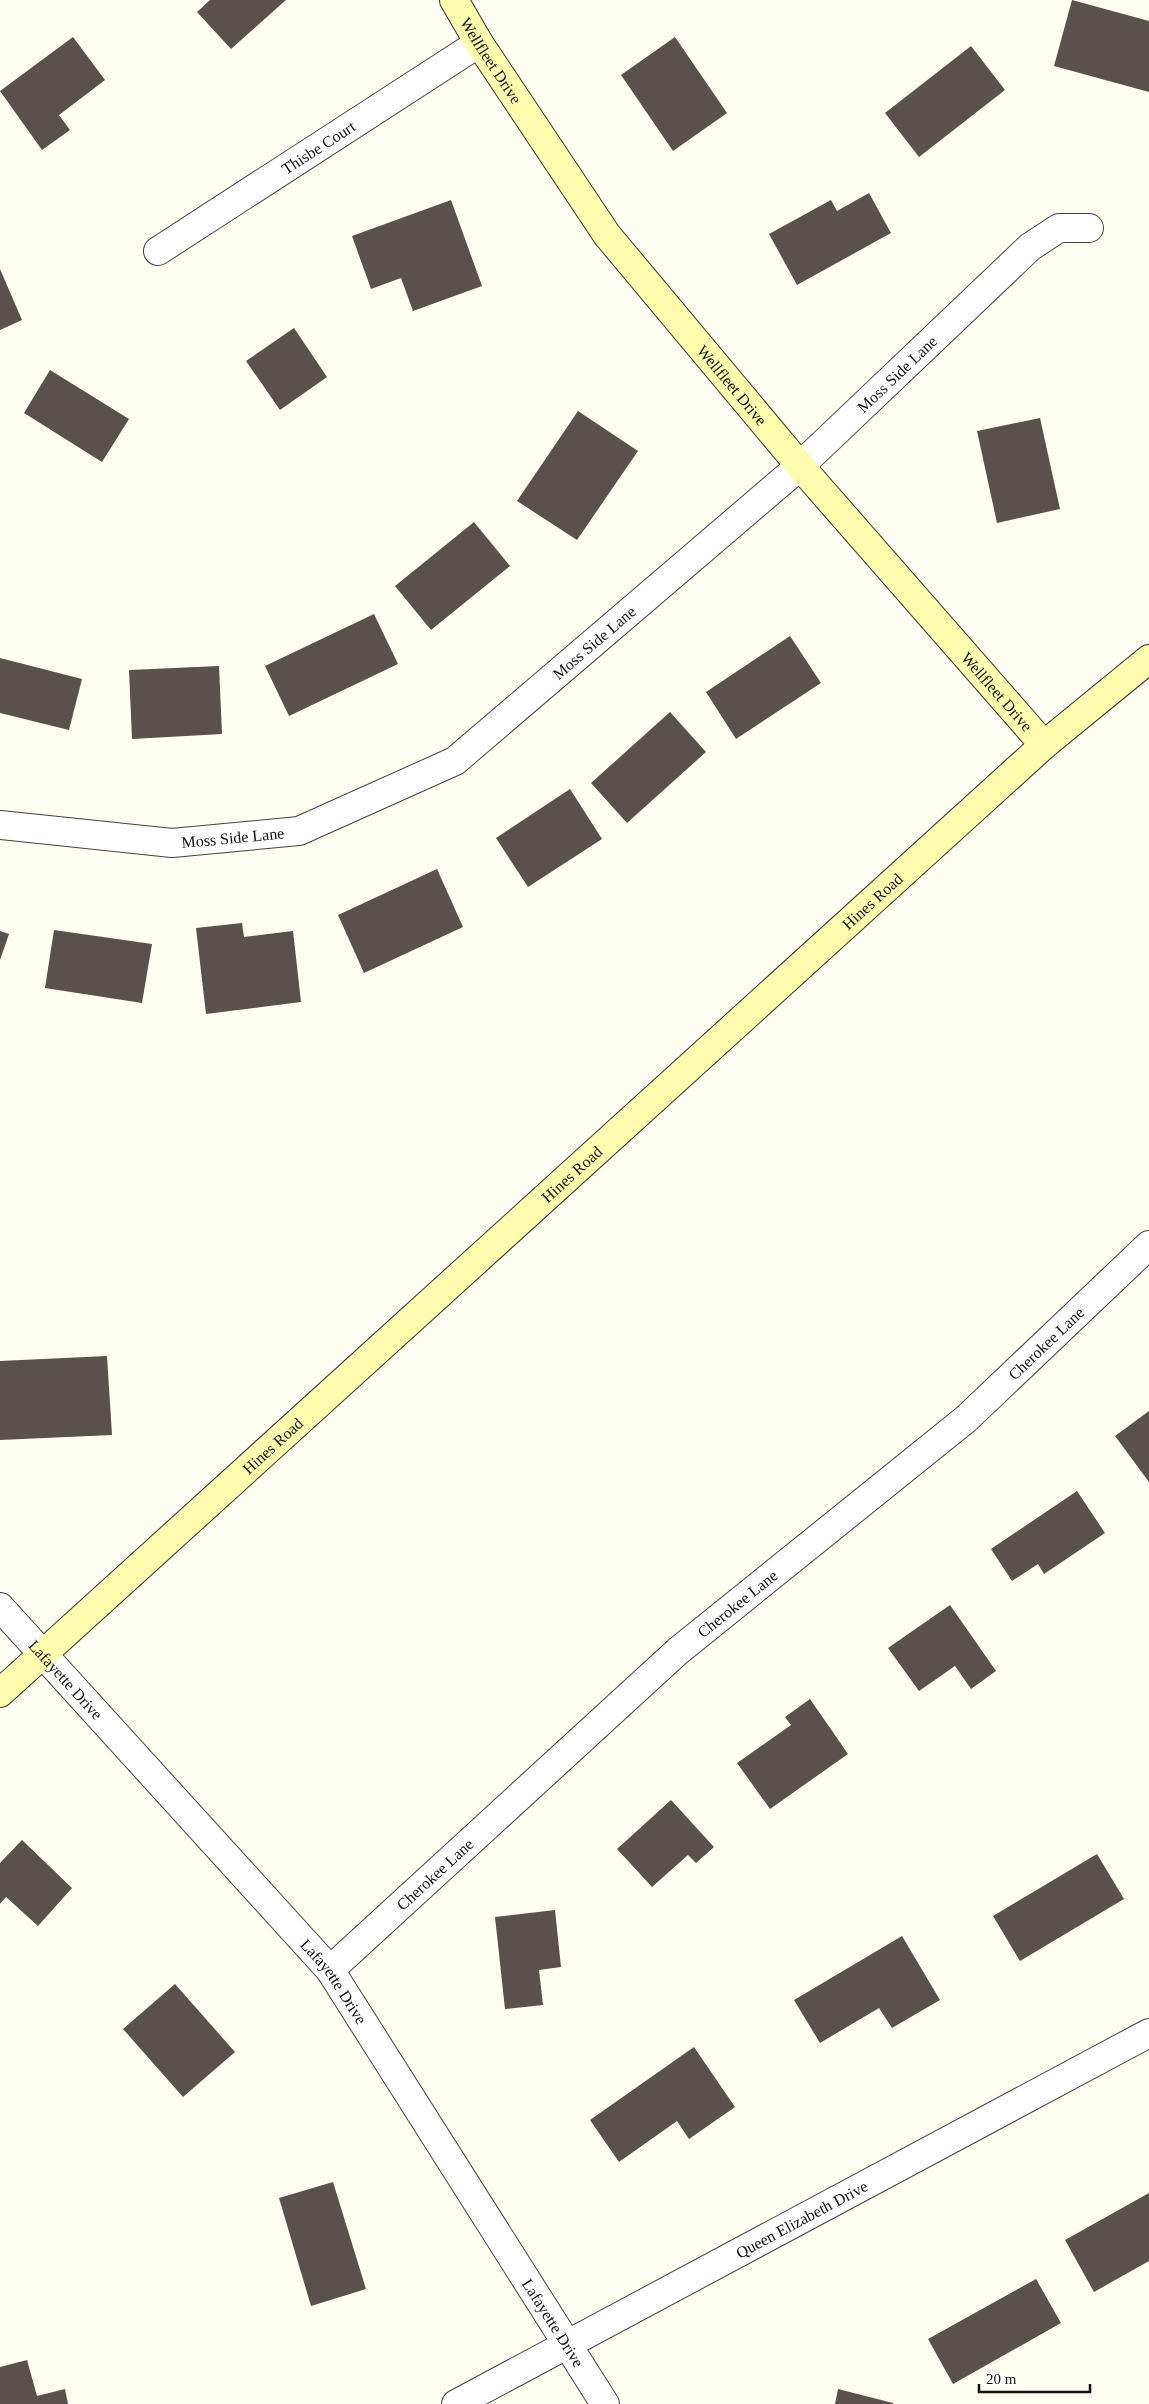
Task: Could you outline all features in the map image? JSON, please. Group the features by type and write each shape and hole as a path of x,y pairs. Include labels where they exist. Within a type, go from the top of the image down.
{"street":[{"name":"Wellfleet Drive","path":"454,0 479,43 607,235 800,466 1044,746"},
{"name":"Thisbe Court","path":"158,251 479,43"},
{"name":"Moss Side Lane","path":"0,825 172,843 299,831 455,761 800,466 1030,247 1059,228 1089,228"},
{"name":"Hines Road","path":"0,1693 1044,746 1149,659"},
{"name":"Cherokee Lane","path":"330,1970 678,1651 966,1420 1149,1245"},
{"name":"Lafayette Drive","path":"0,1607 330,1970 605,2404"},
{"name":"Queen Elizabeth Drive","path":"456,2404 1149,2033"}],"building":[{"path":"210,0 286,0 231,49 197,12"},
{"path":"1072,0 1149,21 1149,92 1054,66"},
{"path":"73,37 105,80 59,115 70,130 42,150 0,91"},
{"path":"675,37 727,113 673,151 621,75"},
{"path":"971,46 1005,90 919,157 885,113"},
{"path":"869,193 891,233 797,285 769,234 831,200 837,211"},
{"path":"451,200 482,286 413,311 401,278 371,289 352,236"},
{"path":"0,269 22,320 0,330"},
{"path":"294,328 327,377 280,410 246,361"},
{"path":"50,370 129,419 102,462 24,413"},
{"path":"578,411 638,451 577,540 517,501"},
{"path":"1040,418 1060,509 997,523 977,431"},
{"path":"474,522 510,566 431,630 395,586"},
{"path":"374,614 398,664 289,716 265,666"},
{"path":"790,636 821,683 736,739 706,692"},
{"path":"0,658 82,679 69,730 0,713"},
{"path":"219,666 222,734 132,739 129,670"},
{"path":"670,712 706,752 627,823 591,783"},
{"path":"570,789 602,839 528,887 496,838"},
{"path":"437,869 463,927 364,973 338,915"},
{"path":"242,923 244,937 293,931 301,1002 206,1014 196,928"},
{"path":"54,930 152,944 142,1003 45,988"},
{"path":"0,931 9,934 0,960"},
{"path":"107,1356 112,1435 0,1440 0,1361"},
{"path":"1149,1411 1149,1482 1115,1436"},
{"path":"1077,1491 1105,1533 1044,1574 1038,1564 1012,1581 991,1549"},
{"path":"950,1605 996,1671 971,1689 955,1666 919,1691 888,1648"},
{"path":"810,1699 848,1754 770,1809 737,1763 791,1725 785,1717"},
{"path":"671,1800 714,1847 696,1863 688,1855 652,1887 617,1849"},
{"path":"22,1840 72,1888 38,1926 6,1897 0,1904 0,1863"},
{"path":"1097,1854 1124,1899 1020,1961 993,1916"},
{"path":"555,1910 561,1967 539,1970 543,2005 505,2009 495,1917"},
{"path":"902,1936 940,2000 892,2028 879,2008 820,2043 794,2000"},
{"path":"175,1984 235,2052 183,2097 123,2029"},
{"path":"694,2047 735,2107 689,2139 677,2121 619,2162 590,2120"},
{"path":"333,2182 366,2289 311,2306 279,2198"},
{"path":"1149,2193 1149,2261 1094,2292 1065,2240"},
{"path":"1036,2279 1061,2323 953,2384 928,2339"},
{"path":"27,2360 37,2396 65,2389 68,2404 0,2404 0,2367"},
{"path":"838,2389 893,2403 893,2404 835,2404"}]}
